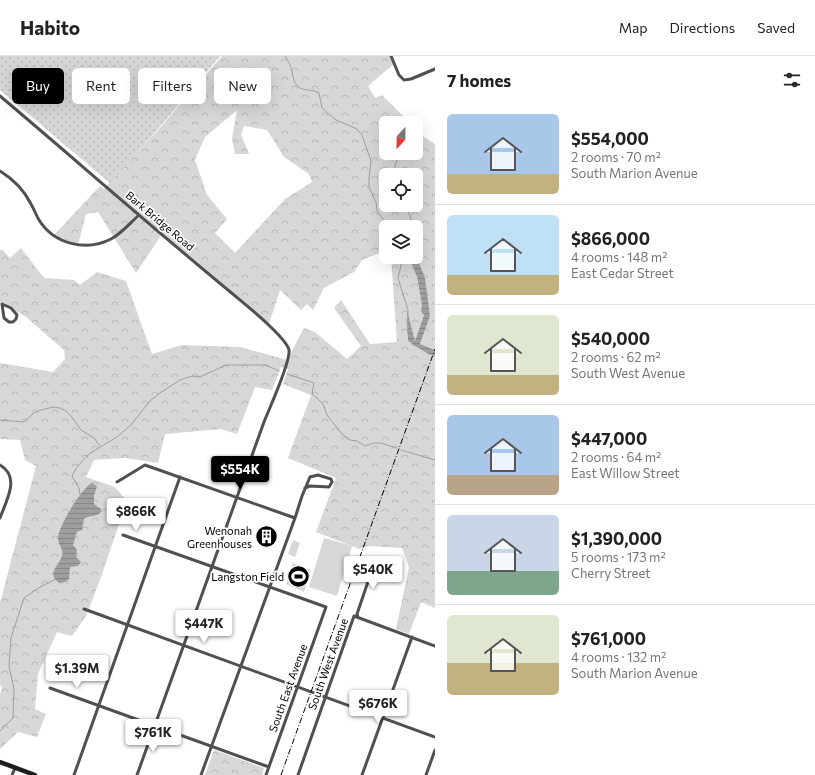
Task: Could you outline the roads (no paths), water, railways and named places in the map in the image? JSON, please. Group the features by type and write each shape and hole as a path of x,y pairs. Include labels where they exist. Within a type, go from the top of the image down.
{"street":[{"path":"391,56 399,75 404,79 411,79 435,69"},
{"name":"Bark Bridge Road","path":"0,96 237,297 280,335 289,351 285,369 212,566 138,775"},
{"path":"0,171 12,179 24,193 42,225 55,236 76,246 92,245 111,239 139,215"},
{"path":"1,304 14,310 17,315 13,322 9,322 4,318 1,304"},
{"path":"117,482 145,464 295,518"},
{"path":"0,465 9,473 11,479 11,487 0,518"},
{"path":"201,775 305,488 310,477 313,475 318,474 331,479 332,482 329,487 310,486 305,488"},
{"path":"74,775 180,477"},
{"path":"123,535 269,586"},
{"name":"South West Avenue","path":"298,775 354,616 358,617 357,614 374,564"},
{"name":"South East Avenue","path":"266,775 326,606 269,586"},
{"path":"84,610 127,624 435,737"},
{"path":"358,617 435,646"},
{"path":"362,775 412,637"},
{"path":"50,688 99,704 269,767"},
{"path":"426,775 435,750"},
{"path":"0,762 35,775"},
{"path":"12,775 15,768"}],"waterway":[{"path":"285,56 290,64 297,86 302,89 319,93 322,108 336,120 357,129 362,135 371,161 369,187 376,202 377,211 384,220"},
{"path":"395,168 397,160"},
{"path":"408,212 411,220"},
{"path":"401,264 398,278 408,310 408,316"},
{"path":"407,319 408,333"},
{"path":"412,344 423,350"},
{"path":"80,494 79,488 72,476 77,467 92,452 117,437 131,425 150,401 180,380 192,376 200,377 226,365 266,365 279,371"},
{"path":"287,374 314,383 312,394 323,404 327,415 343,435 350,440 357,441 365,446 374,443 381,443 396,448"},
{"path":"0,420 24,422 34,413 41,410 53,407 60,408 66,411 81,430 94,438 100,446"},
{"path":"401,450 435,460"},
{"path":"0,731 13,718 14,689 9,666 11,638 24,598 40,587 56,579"}],"railway":[{"path":"281,775 435,349"}],"place":[{"name":"Wenonah Greenhouses","path":"267,537"},
{"name":"Langston Field","path":"299,577"}]}
